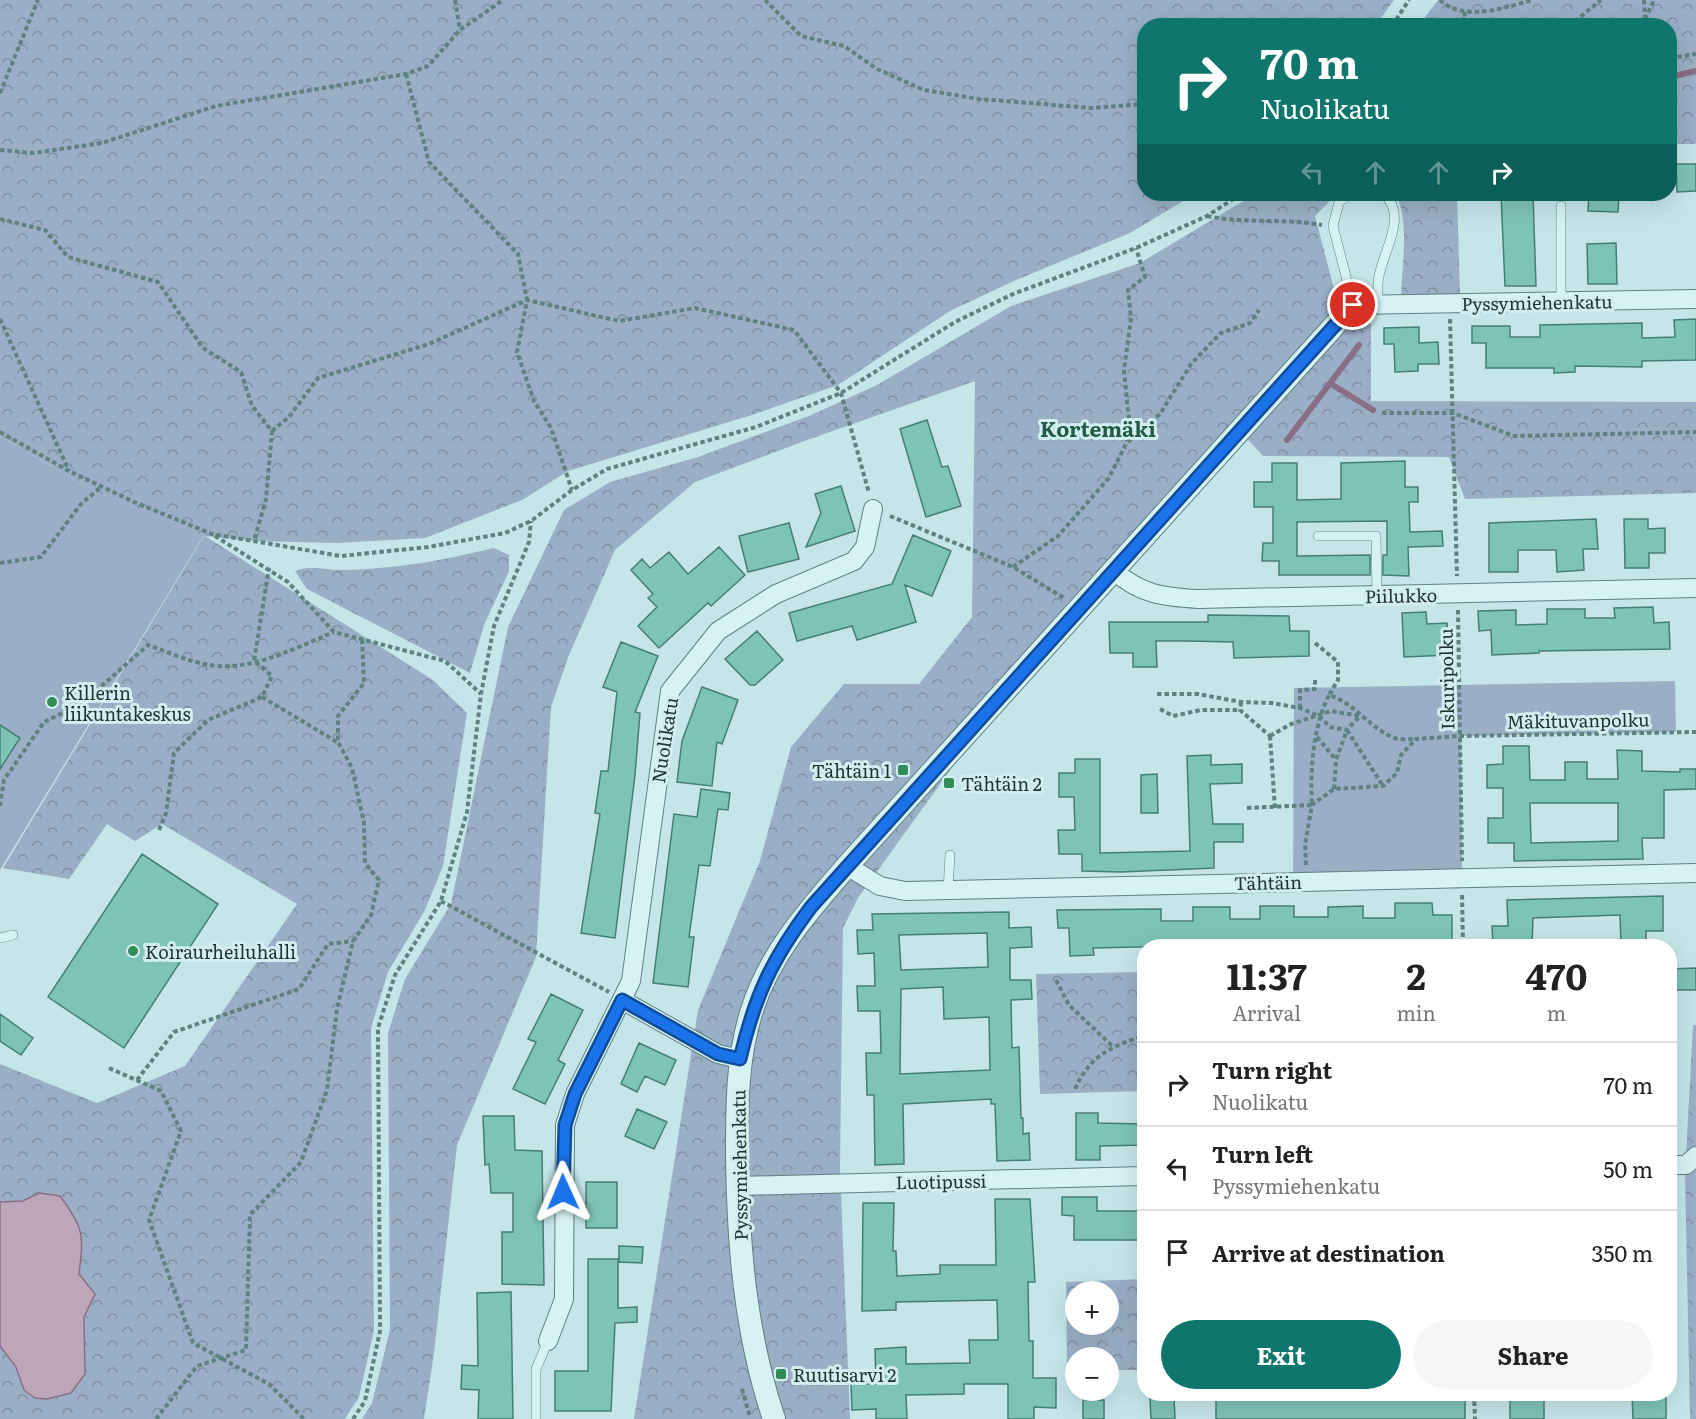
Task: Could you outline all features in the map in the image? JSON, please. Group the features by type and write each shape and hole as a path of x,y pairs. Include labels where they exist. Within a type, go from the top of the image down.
{"street":[{"name":"Pyssymiehenkatu","path":"774,1419 763,1385 750,1325 740,1257 737,1083 740,1059 752,1010 764,979 783,944 847,866 1353,305 1696,299"},
{"name":"Nuolikatu","path":"548,1341 564,1299 565,1125 575,1094 631,981 670,691 718,631 776,594 854,561 865,547 873,509"},
{"name":"Piilukko","path":"1113,570 1130,585 1168,597 1198,599 1696,588"},
{"name":"Tähtäin","path":"847,866 863,878 892,890 1696,873"},
{"path":"622,1000 718,1054 740,1059"},
{"path":"1677,1165 1686,1165 1696,1156"},
{"name":"Luotipussi","path":"738,1186 1137,1176"}],"lane":[{"path":"1340,201 1333,226 1353,305"},
{"path":"1378,304 1379,277 1396,216 1392,201"},
{"path":"1561,206 1562,302"},
{"path":"1318,536 1376,536 1377,595"},
{"path":"948,890 950,855"},
{"path":"0,938 13,935"},
{"path":"536,1419 536,1369 548,1341"}],"path":[{"path":"0,93 38,0"},
{"path":"455,0 460,30"},
{"path":"0,150 33,153 102,143 216,106 406,74 428,66 460,30 503,0"},
{"path":"765,0 801,36 844,45 877,69 924,90 979,99 1091,108 1137,105"},
{"path":"1397,18 1409,0"},
{"path":"1440,0 1464,12 1510,6 1532,0"},
{"path":"1579,18 1601,0"},
{"path":"1644,0 1645,18"},
{"path":"1645,18 1654,0"},
{"path":"1464,12 1466,18"},
{"path":"1677,57 1696,54"},
{"path":"406,74 429,162 518,254 527,300 517,352 534,401 551,428 572,490"},
{"path":"212,534 341,556 440,545 505,533 531,521 572,490 608,470 756,427 841,393 955,322 1013,294 1136,248 1207,216 1231,201"},
{"path":"1207,216 1235,222 1292,220 1333,226"},
{"path":"0,219 45,230 68,257 158,282 202,348 241,372 252,406 272,430 266,499 254,541"},
{"path":"1013,567 1058,536 1109,478 1127,442 1129,421 1124,370 1131,319 1128,290 1145,277 1136,248"},
{"path":"272,430 289,417 318,378 429,344 527,300 619,321 695,308 794,330 841,393 873,509 1013,567 1080,607"},
{"name":"Iskuripolku","path":"1450,304 1461,736 1463,939"},
{"path":"1127,442 1160,414 1191,364 1221,333 1250,323 1259,310"},
{"path":"0,319 69,471"},
{"path":"1382,413 1453,413 1514,436 1696,432"},
{"path":"0,432 69,471 212,534 269,568 288,582 334,632 446,661 481,694"},
{"path":"0,563 41,557 81,504 101,486"},
{"path":"353,1419 365,1401 380,1331 378,1028 395,975 441,900 467,812 481,694 494,626 529,542 531,521"},
{"path":"254,661 269,568"},
{"path":"0,806 4,780 45,722 81,704 148,645 210,666 254,661 334,632"},
{"path":"156,1419 197,1366 246,1350 249,1215 301,1162 327,1090 337,1009 353,941 371,915 379,880 366,863 364,823 352,768 338,742 338,716 364,683 362,639"},
{"path":"1306,868 1305,845 1312,805 1311,788 1319,716 1338,680 1338,662 1315,643"},
{"path":"159,830 166,813 174,753 208,720 262,697 272,676 254,661"},
{"path":"1300,708 1300,690 1315,689 1315,680"},
{"path":"1157,694 1198,694 1241,702 1272,703 1300,708 1319,716 1330,727 1347,729"},
{"name":"Mäkituvanpolku","path":"1329,695 1345,700 1360,716 1393,738 1416,740 1461,736 1696,732"},
{"path":"262,697 338,742"},
{"path":"1240,710 1241,702"},
{"path":"1160,710 1173,716 1201,710 1240,710 1270,736 1275,809"},
{"path":"1270,736 1291,724 1331,711 1360,716"},
{"path":"1334,789 1336,760 1347,729 1360,716"},
{"path":"1347,729 1383,786"},
{"path":"1317,736 1336,760"},
{"path":"1247,808 1275,809 1312,805 1334,789 1383,786 1397,773 1401,755 1416,740"},
{"path":"441,900 622,1000"},
{"path":"137,1080 174,1032 300,989 328,944 353,941"},
{"path":"1056,980 1069,1005 1112,1046"},
{"path":"1075,1089 1083,1071 1112,1046 1137,1038"},
{"path":"109,1068 161,1091 181,1131 149,1220 193,1343 269,1384 304,1419"},
{"path":"1474,1401 1474,1419"}],"green space":[{"path":"0,0 1394,0 1381,18 1137,18 1137,201 1183,201 1130,233 1016,280 950,311 838,385 752,415 568,471 522,500 425,538 336,543 254,541 205,536 433,680 467,713 443,866 425,910 388,972 371,1028 374,1330 359,1397 345,1419 0,1419 0,1346 16,1367 24,1390 85,1374 84,1317 95,1294 79,1274 82,1243 77,1224 72,1217 39,1193 23,1201 0,1202 0,1064 97,1103 185,1066 297,904 162,824 135,841 107,824 69,879 3,868 204,536 94,491 0,436"},
{"path":"1438,0 1696,0 1696,144 1677,144 1677,18 1424,18"},
{"path":"1243,201 1330,201 1315,216 1336,297 1371,324 1371,401 1696,402 1696,493 1465,499 1449,457 1263,456 1232,422 1062,615 858,898 843,928 840,1168 850,1419 634,1419 698,1010 760,861 791,747 844,684 919,684 972,617 975,381 695,482 615,550 569,655 551,707 536,957 457,1145 434,1353 424,1419 362,1419 372,1403 390,1330 388,1033 405,979 451,904 508,627 564,510 610,482 698,457 809,416 877,385 1011,306 1140,263"},
{"path":"1398,201 1457,201 1460,294 1401,295 1404,229"},
{"name":"Killerin liikuntakeskus","path":"0,436 94,491 204,535 0,870"},
{"path":"494,548 509,555 509,571 484,625 470,673 307,589 295,571 308,568 344,570 401,566"},
{"path":"1675,681 1676,732 1461,736 1462,871 1293,881 1294,688"},
{"path":"1137,972 1137,1091 1040,1094 1036,974"},
{"path":"1693,1025 1696,1025 1696,1419 1690,1419 1685,1174"},
{"path":"1137,1279 1137,1370 1119,1370 1119,1347 1067,1347 1067,1335 1119,1335 1119,1281 1092,1281"}],"shaded area":[{"path":"39,1193 60,1196 74,1216 82,1241 79,1274 95,1294 84,1317 85,1374 71,1393 47,1399 35,1398 24,1390 16,1367 0,1346 0,1202 23,1201"}],"building":[{"path":"1677,164 1696,164 1696,191 1677,192"},
{"path":"1501,201 1533,201 1536,286 1505,286"},
{"path":"1589,201 1619,201 1618,212 1588,211"},
{"path":"1616,243 1617,284 1588,284 1587,244"},
{"path":"1696,319 1696,360 1642,361 1642,367 1575,366 1575,372 1554,373 1554,368 1486,368 1486,343 1472,343 1472,326 1510,326 1510,337 1540,337 1540,325 1642,323 1642,338 1675,337 1674,320"},
{"path":"1419,327 1419,343 1438,342 1439,364 1418,364 1418,371 1395,372 1394,344 1384,344 1384,328"},
{"path":"927,420 942,467 948,466 961,506 926,517 900,429"},
{"path":"1405,461 1405,487 1418,487 1418,502 1409,502 1410,532 1442,531 1443,546 1408,547 1409,576 1383,575 1383,555 1387,555 1387,521 1297,522 1297,556 1370,555 1370,575 1279,575 1279,561 1262,561 1263,543 1273,543 1273,507 1254,507 1254,482 1272,482 1272,463 1297,463 1297,500 1341,499 1341,463"},
{"path":"841,486 855,531 806,547 821,513 815,494"},
{"path":"1596,519 1598,549 1583,549 1584,570 1557,572 1556,550 1518,550 1518,572 1489,572 1489,523"},
{"path":"1624,519 1648,519 1648,529 1665,528 1665,553 1649,553 1649,568 1625,568"},
{"path":"789,523 799,559 748,572 739,536"},
{"path":"913,535 951,551 932,596 905,585 916,622 857,640 852,626 797,641 789,613 892,584"},
{"path":"719,547 745,575 711,606 708,603 659,648 638,626 657,607 648,598 653,594 631,570 642,559 650,568 669,552 688,574"},
{"path":"1653,607 1654,623 1669,622 1670,649 1539,651 1539,653 1492,655 1491,630 1479,631 1478,611 1516,610 1516,625 1547,624 1547,609 1585,609 1585,618 1615,618 1614,608"},
{"path":"1426,612 1427,624 1447,623 1449,655 1404,657 1402,613"},
{"path":"1208,615 1289,616 1290,631 1309,631 1309,656 1234,658 1233,642 1156,641 1157,667 1133,667 1133,653 1110,653 1109,622 1208,622"},
{"path":"757,631 783,660 755,685 750,685 725,659"},
{"path":"621,642 658,656 635,712 640,713 635,775 615,938 581,933 600,814 595,813 601,771 608,771 617,692 603,687"},
{"path":"702,687 738,700 722,744 717,742 712,786 677,782 682,741"},
{"path":"0,725 20,738 0,769"},
{"path":"1503,746 1529,746 1530,780 1565,780 1565,762 1587,762 1587,779 1618,779 1617,750 1642,751 1642,771 1680,772 1680,769 1696,769 1696,789 1664,790 1664,838 1642,838 1643,859 1514,861 1514,843 1488,843 1488,818 1503,818 1503,788 1487,788 1487,765 1503,764","holes":["1530,803 1618,803 1618,841 1531,843"]},
{"path":"1211,755 1211,765 1242,764 1242,783 1210,784 1213,824 1243,824 1243,842 1214,842 1214,868 1121,872 1082,871 1082,854 1059,854 1058,830 1075,830 1074,797 1059,797 1059,773 1075,773 1075,759 1100,759 1100,853 1190,851 1187,756"},
{"path":"1157,774 1158,813 1141,813 1141,775"},
{"path":"701,789 730,793 728,810 718,809 710,866 699,865 689,937 694,937 688,987 653,983 674,814 697,817"},
{"name":"Koiraurheiluhalli","path":"142,854 218,904 124,1048 48,997"},
{"path":"1663,896 1663,931 1646,931 1646,939 1621,939 1620,915 1533,918 1532,939 1493,939 1492,926 1508,926 1507,900"},
{"path":"1395,903 1432,903 1433,915 1452,915 1452,939 1137,939 1137,947 1093,948 1094,955 1070,956 1069,928 1058,928 1057,910 1161,909 1161,921 1193,921 1193,907 1230,907 1230,919 1260,919 1260,906 1294,906 1294,917 1328,917 1328,907 1363,906 1363,918 1395,918"},
{"path":"1009,912 1009,928 1031,927 1032,947 1010,948 1010,980 1031,980 1032,999 1011,1000 1012,1048 1019,1047 1021,1118 1023,1118 1023,1134 1029,1133 1030,1160 997,1161 995,1104 991,1104 991,1099 903,1104 904,1164 875,1165 874,1095 867,1095 866,1053 881,1053 880,1011 858,1011 857,986 875,986 874,953 858,954 857,930 873,930 872,914","holes":["987,933 988,967 901,970 899,935","943,987 944,1019 989,1017 990,1070 900,1074 901,989"]},
{"path":"1696,968 1696,990 1677,990 1677,969"},
{"path":"551,994 583,1010 558,1060 565,1064 545,1104 513,1089 536,1042 528,1039"},
{"path":"0,1014 33,1038 21,1055 0,1041"},
{"path":"639,1043 676,1060 665,1085 645,1076 637,1092 621,1084"},
{"path":"637,1109 667,1122 654,1149 625,1136"},
{"path":"1076,1113 1098,1113 1098,1123 1137,1124 1137,1145 1100,1146 1100,1160 1076,1160"},
{"path":"483,1116 514,1116 515,1150 542,1151 544,1285 502,1284 502,1232 513,1232 513,1193 491,1193 489,1164 485,1165"},
{"path":"586,1182 617,1182 617,1228 586,1228"},
{"path":"1062,1197 1097,1197 1097,1211 1137,1211 1137,1240 1074,1240 1074,1216 1062,1215"},
{"path":"995,1199 1030,1199 1035,1282 1028,1282 1029,1341 1033,1341 1033,1378 1056,1378 1056,1408 1034,1407 1034,1419 1008,1419 1008,1384 964,1384 964,1394 906,1395 907,1419 876,1419 876,1409 852,1410 851,1384 876,1384 875,1349 906,1347 906,1364 970,1363 969,1340 998,1340 997,1300 896,1302 896,1310 862,1311 863,1203 894,1203 893,1251 896,1251 897,1276 940,1274 940,1265 996,1265"},
{"path":"619,1246 643,1247 642,1263 619,1262"},
{"path":"588,1259 618,1259 618,1308 637,1307 637,1322 615,1323 611,1411 555,1411 555,1371 588,1371"},
{"path":"511,1292 513,1419 478,1419 479,1390 461,1389 462,1365 478,1366 477,1293"},
{"path":"1083,1401 1104,1401 1104,1419 1083,1419"},
{"path":"1150,1401 1174,1401 1175,1419 1151,1419"},
{"path":"1216,1401 1465,1401 1465,1419 1216,1419"},
{"path":"1510,1401 1544,1401 1544,1419 1510,1419"},
{"path":"1632,1401 1666,1401 1666,1419 1633,1419"}],"waterway":[{"path":"1677,75 1696,71"},
{"path":"1287,440 1359,345"},
{"path":"1331,384 1373,410"}],"place":[{"name":"Killerin liikuntakeskus","path":"52,702"},
{"name":"Tähtäin 1","path":"903,770"},
{"name":"Tähtäin 2","path":"949,783"},
{"name":"Koiraurheiluhalli","path":"133,951"},
{"name":"Ruutisarvi 2","path":"781,1374"}],"district":[{"name":"Kortemäki","path":"1098,427"}],"route":[{"path":"563,1192 565,1125 575,1094 622,1000 718,1054 740,1059 752,1010 764,979 783,944 811,907 1353,305"}]}
